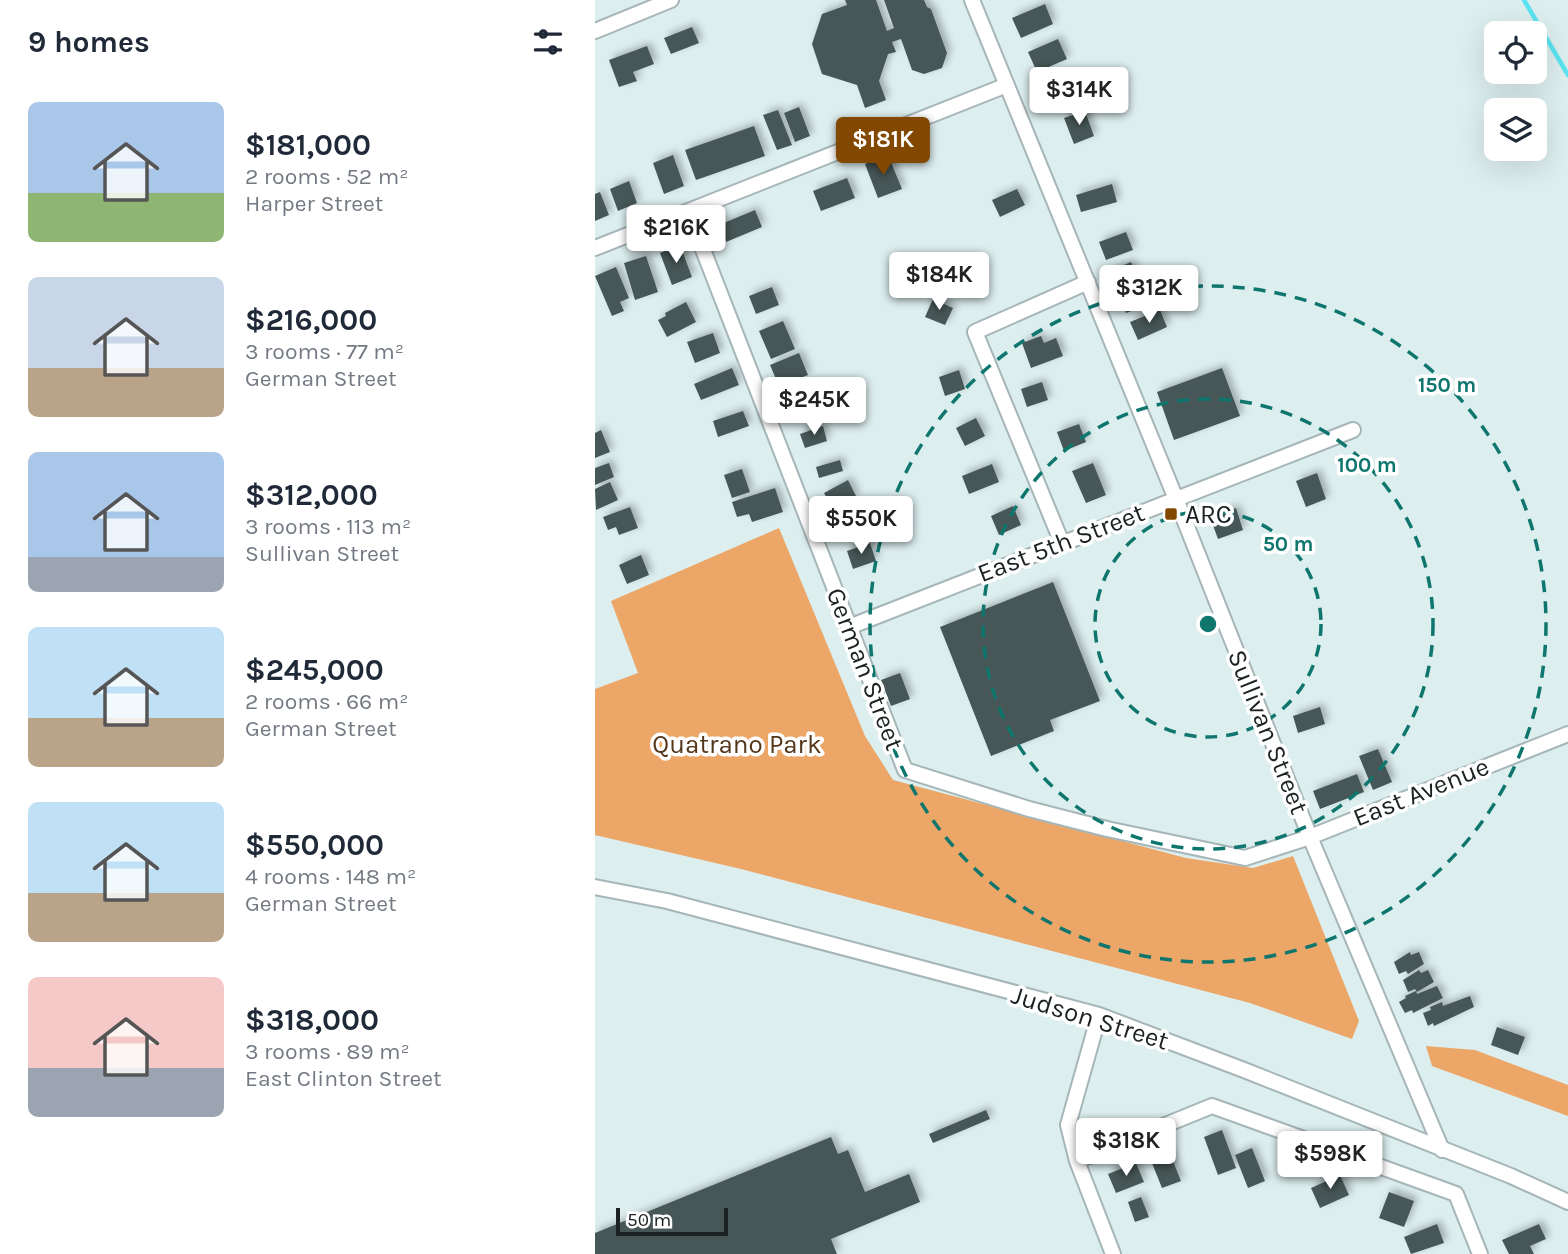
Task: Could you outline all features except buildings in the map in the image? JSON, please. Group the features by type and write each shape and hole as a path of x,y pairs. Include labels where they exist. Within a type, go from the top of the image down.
{"street":[{"path":"595,31 671,0"},
{"name":"Sullivan Street","path":"972,0 1176,499 1310,837 1442,1150"},
{"path":"595,248 1007,85"},
{"name":"German Street","path":"688,211 905,770 1029,809"},
{"path":"1062,543 975,332 1088,282"},
{"name":"East 5th Street","path":"849,626 1353,430"},
{"name":"East Avenue","path":"1029,809 1107,829 1245,858 1310,837 1568,734"},
{"name":"Judson Street","path":"595,887 667,901 1099,1016 1244,1070 1511,1176 1568,1202"},
{"path":"1099,1016 1067,1125 1077,1161 1113,1254"},
{"path":"1077,1161 1212,1106 1456,1194 1481,1254"}],"green space":[{"name":"Quatrano Park","path":"779,528 865,736 893,780 1186,858 1253,868 1293,856 1359,1021 1352,1039 1250,1003 741,869 595,835 595,689 638,673 611,601"},
{"path":"1426,1046 1475,1050 1568,1085 1568,1116 1432,1066"}],"waterway":[{"path":"1524,0 1568,75"}],"place":[{"name":"ARC","path":"1171,514"}]}
